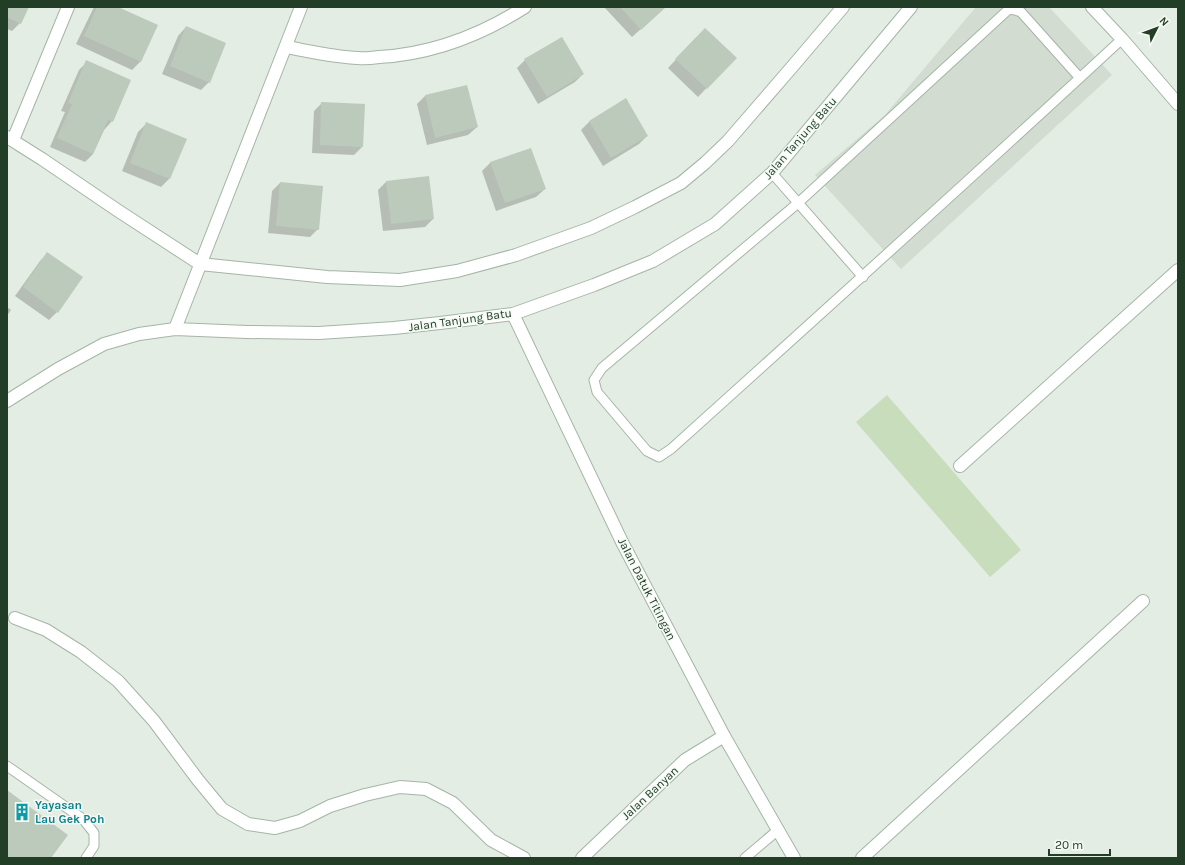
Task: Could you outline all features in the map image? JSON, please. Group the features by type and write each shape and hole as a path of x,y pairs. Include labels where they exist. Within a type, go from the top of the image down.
{"street":[{"path":"68,7 10,138 200,264 327,277 400,280 457,271 516,255 591,228 681,183 705,163 733,135 843,7"},
{"path":"175,329 286,47 300,7"},
{"path":"286,47 359,58 397,56 433,49 472,35 508,18 525,7"},
{"name":"Jalan Tanjung Batu","path":"7,401 58,369 104,344 139,334 175,329 319,333 440,324 514,314 594,285 653,261 715,224 772,173 911,7"},
{"path":"1093,7 1178,104"},
{"path":"960,466 1178,270"},
{"name":"Jalan Datuk Titingan","path":"514,314 622,542 724,736 794,858"},
{"path":"862,858 1143,601"},
{"path":"15,618 46,630 81,652 118,681 154,721 198,780 222,809 248,824 275,828 300,821 330,806 365,795 400,787 426,789 453,803 492,840 524,858"},
{"name":"Jalan Banyan","path":"582,858 685,760 724,736"}],"lane":[{"path":"1080,78 1021,12 1010,9 798,203 602,368 594,380 597,392 647,451 659,457 671,449 863,277 1080,78 1122,39"},
{"path":"772,173 863,277"},
{"path":"7,766 83,819 94,833 94,846 86,858"},
{"path":"745,858 778,830"}],"shaded area":[{"path":"976,7 1049,7 1112,75 901,269 815,175 884,116"}],"green space":[{"path":"887,395 1021,550 990,577 856,422"}],"building":[{"path":"7,7 29,7 21,24 7,17"},
{"path":"97,7 118,7 158,25 141,62 84,36"},
{"path":"620,7 666,7 641,30"},
{"path":"186,26 226,43 210,83 170,66"},
{"path":"705,28 737,58 707,89 675,59"},
{"path":"562,37 584,74 547,97 524,59"},
{"path":"86,60 131,80 113,122 108,120 93,154 57,138 72,104 68,103"},
{"path":"467,85 478,127 435,138 425,95"},
{"path":"626,98 648,136 611,158 589,121"},
{"path":"321,102 365,104 363,147 320,145"},
{"path":"146,122 187,139 170,179 130,163"},
{"path":"531,148 546,189 505,203 490,162"},
{"path":"429,176 434,219 391,224 386,181"},
{"path":"280,182 323,186 319,230 276,226"},
{"path":"47,252 83,277 58,313 23,287"},
{"name":"Yayasan Lau Gek Poh","path":"7,790 68,835 51,858 7,858"}],"place":[{"name":"Yayasan Lau Gek Poh","path":"22,812"}]}
